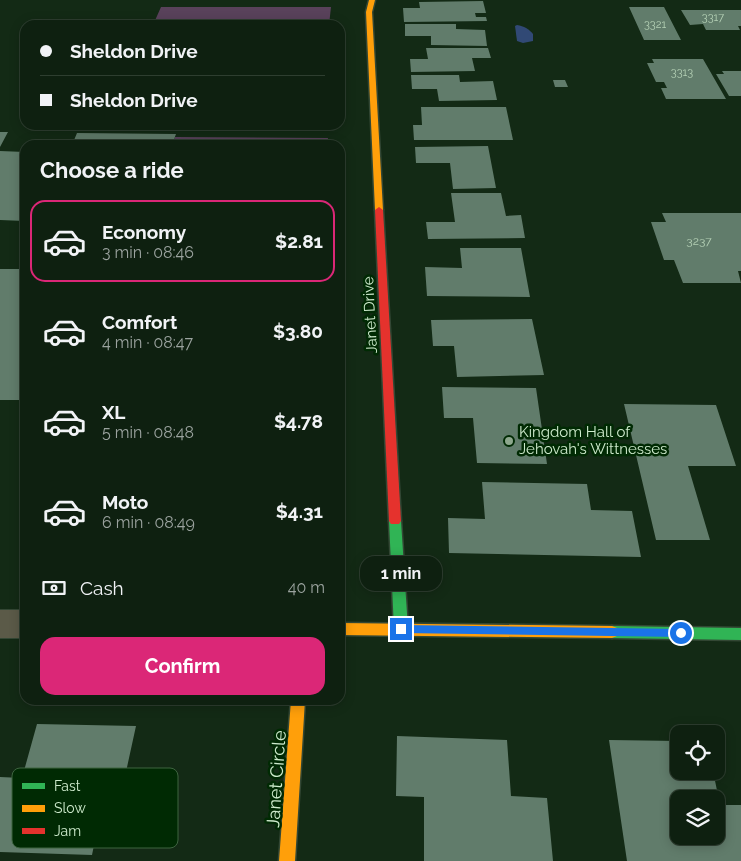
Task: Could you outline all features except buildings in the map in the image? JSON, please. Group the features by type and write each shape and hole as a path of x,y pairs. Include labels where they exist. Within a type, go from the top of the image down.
{"street":[{"name":"Janet Drive","path":"372,0 369,12 401,629"},
{"path":"0,624 20,624"},
{"path":"345,629 741,634"},
{"name":"Janet Circle","path":"288,861 298,705"}],"shaded area":[{"path":"161,7 331,7 330,20 155,20"},
{"path":"175,137 328,138 328,140 174,140"}],"water":[{"path":"515,26 528,29 533,34 533,41 523,43 517,41"}],"traffic: fast":[{"path":"395,521 401,629"},
{"path":"612,632 741,634"}],"traffic: slow":[{"path":"372,0 369,12 379,210"},
{"path":"345,629 612,632"},
{"path":"287,861 298,705"}],"traffic: jam":[{"path":"379,210 395,521"}],"place":[{"name":"Kingdom Hall of Jehovah's Wittnesses","path":"509,441"}],"route":[{"path":"401,629 681,633"}]}
